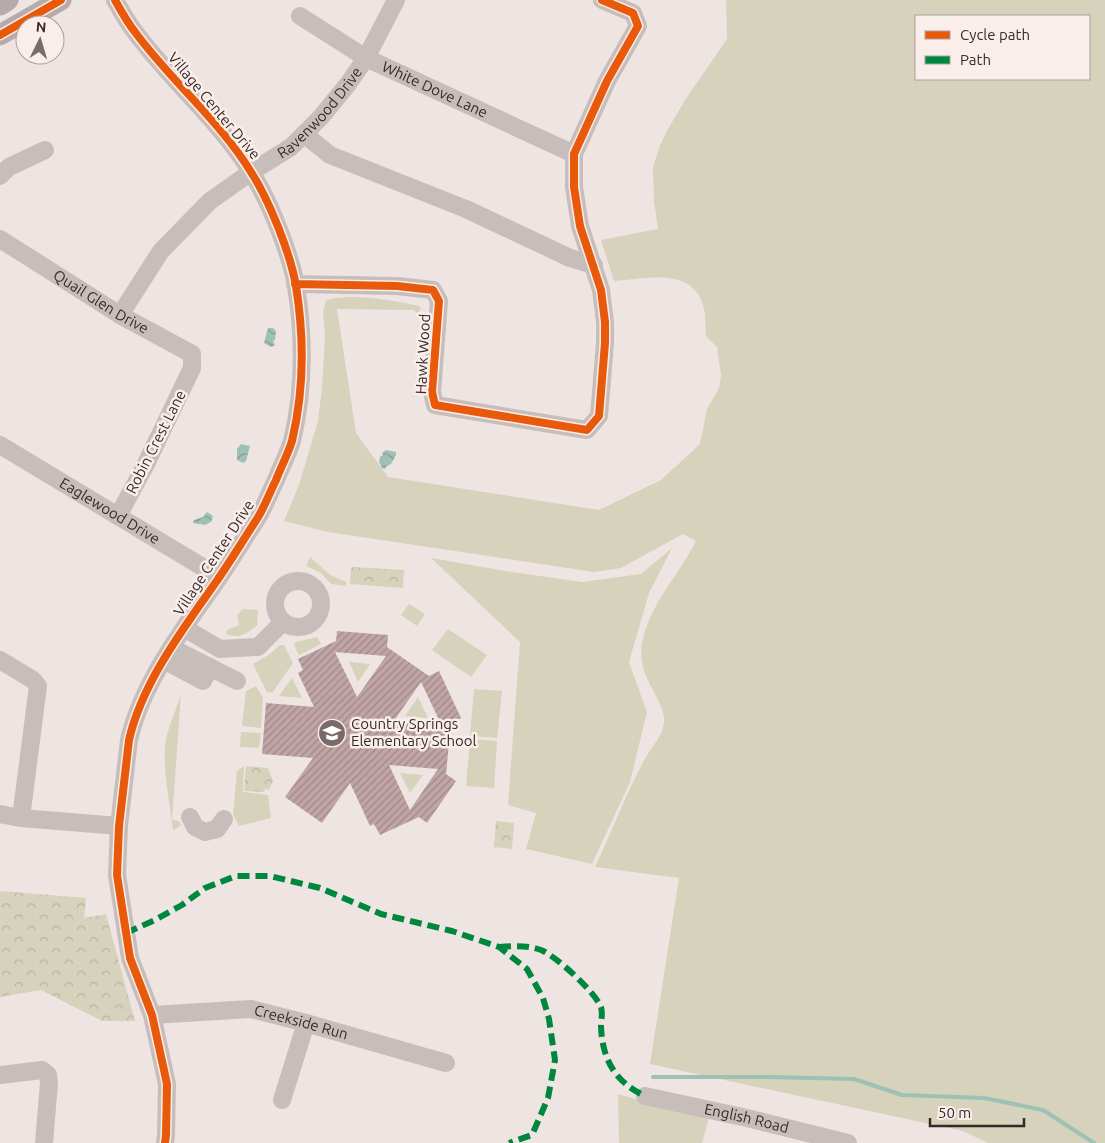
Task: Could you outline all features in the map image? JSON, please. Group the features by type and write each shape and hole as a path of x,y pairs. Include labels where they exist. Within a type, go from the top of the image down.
{"main road":[{"path":"0,4 8,0"},
{"path":"0,35 61,0"}],"street":[{"name":"Village Center Drive","path":"115,0 134,32 204,110 251,172 282,237 295,284 301,338 299,406 291,443 263,510 168,654 145,695 132,728 119,826 117,876 130,958 152,1015 167,1084 165,1143"},
{"name":"Ravenwood Drive","path":"120,315 161,251 210,201 291,147 321,117 366,58 396,0"},
{"path":"594,265 580,226 574,187 574,154 607,81 638,26 633,13 602,0"},
{"name":"White Dove Lane","path":"300,16 366,58 574,154"},
{"path":"304,134 330,154 466,209 570,258 594,265"},
{"path":"0,176 9,167 45,150"},
{"name":"Quail Glen Drive","path":"0,239 120,315 192,354 192,368"},
{"name":"Hawk Wood","path":"295,284 397,286 433,290 439,301 432,392 435,405 587,430 599,416 605,343 604,302 594,265"},
{"name":"Robin Crest Lane","path":"118,516 145,466 192,368"},
{"name":"Eaglewood Drive","path":"0,445 219,578"},
{"path":"186,626 223,644 256,642 281,620"},
{"path":"168,654 210,667 237,681"},
{"path":"0,660 33,680 38,686 21,818"},
{"path":"0,814 21,818 119,826"},
{"path":"190,817 195,827 205,832 218,829 224,819"},
{"name":"Creekside Run","path":"152,1015 251,1008 446,1063"},
{"path":"282,1100 306,1023"},
{"path":"0,1075 42,1070 48,1075 44,1143"},
{"name":"English Road","path":"645,1096 747,1118 848,1143"}],"green space":[{"path":"726,0 1105,0 1105,1143 988,1143 963,1131 650,1064 679,878 595,867 632,783 663,728 664,716 645,674 641,650 650,618 696,541 683,534 621,568 594,572 328,532 284,521 299,485 318,421 325,336 323,312 326,300 361,297 419,306 421,308 417,314 414,310 337,309 356,433 388,477 599,510 661,480 700,444 707,409 719,388 721,375 717,347 706,336 705,312 699,295 691,286 668,278 614,281 601,240 658,229 654,201 653,167 660,145 685,100 727,39"},
{"path":"672,548 649,593 629,662 647,712 630,782 592,864 526,849 536,813 508,805 520,642 431,558 582,582 641,574"},
{"path":"310,557 330,575 346,582 346,586 331,584 321,573 306,566"},
{"path":"351,567 404,570 403,588 350,584"},
{"path":"409,604 425,614 417,626 401,615"},
{"path":"243,609 258,610 257,625 243,635 226,634 227,630 239,625 237,615"},
{"path":"448,629 487,655 471,677 432,650"},
{"path":"317,637 321,644 299,655 294,645 296,642"},
{"path":"280,645 284,645 293,663 272,693 267,692 253,664 270,654"},
{"path":"349,662 370,664 358,682"},
{"path":"292,678 302,698 279,696"},
{"path":"256,686 263,698 261,728 242,726 246,691"},
{"path":"474,689 502,691 497,738 470,736"},
{"path":"181,694 172,820 179,821 181,825 173,830 166,777 165,746"},
{"path":"418,697 428,718 405,716"},
{"path":"241,732 261,733 259,748 240,747"},
{"path":"470,739 497,741 494,788 466,786"},
{"path":"244,766 243,792 268,795 271,818 239,826 233,815 237,771"},
{"path":"246,766 268,768 273,781 269,790 265,789 264,792 244,791"},
{"path":"400,773 423,775 410,793"},
{"path":"496,821 514,823 512,849 494,847"},
{"path":"0,891 86,898 84,918 106,914 135,1021 102,1021 41,990 0,997"},
{"path":"618,1094 667,1108 709,1117 702,1143 619,1143"}],"water":[{"path":"268,328 273,328 276,331 275,340 273,341 275,345 271,347 264,343"},
{"path":"241,444 250,446 246,461 243,463 237,460 237,449"},
{"path":"386,450 396,452 396,455 391,464 385,469 382,468 379,462 380,457 383,455 382,453"},
{"path":"207,512 213,516 211,522 205,525 193,523 194,520 203,517"}],"building":[{"path":"337,631 388,635 387,647 429,676 439,671 461,718 451,723 446,774 456,781 427,823 419,817 380,835 374,824 370,826 350,783 322,823 285,797 313,758 262,754 266,703 314,707 298,673 303,670 298,659 336,641","holes":["335,652 386,656 357,697","421,682 442,726 393,722","389,765 438,769 410,810"]}],"waterway":[{"path":"653,1077 854,1079 902,1095 984,1098 1043,1110 1094,1143"}],"marked path":[{"path":"126,933 182,905 205,888 236,876 270,876 320,888 381,914 452,931 499,947 527,969 543,998 549,1019 555,1060 548,1098 532,1135 509,1143"},
{"path":"499,947 515,946 541,950 556,959 583,984 601,1007 602,1038 607,1059 618,1076 626,1084 645,1096"}],"cycle path":[{"path":"0,35 61,0"},
{"path":"115,0 135,32 224,135 258,184 278,227 293,272 299,305 301,344 301,383 296,422 292,441 276,480 258,517 165,657 143,698 129,740 119,826 117,875 130,958 152,1015 167,1084 165,1143"},
{"path":"295,284 397,286 433,290 439,301 432,392 435,405 587,430 599,416 605,322 601,290 580,226 574,187 574,154 607,81 638,26 633,13 602,0"}],"place":[{"name":"Country Springs Elementary School","path":"332,733"}]}
